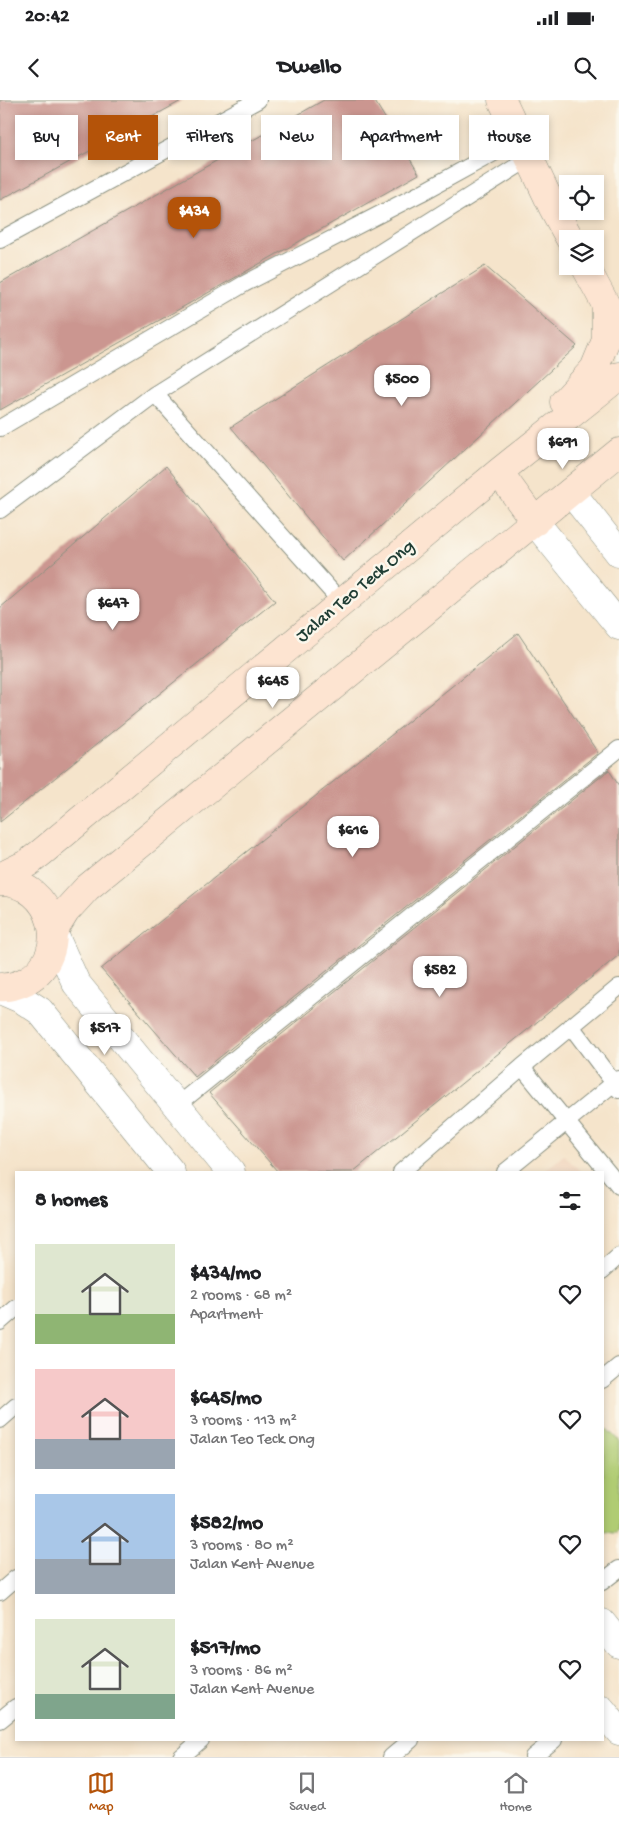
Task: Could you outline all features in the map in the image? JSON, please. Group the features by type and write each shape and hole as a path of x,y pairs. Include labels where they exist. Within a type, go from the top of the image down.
{"street":[{"path":"502,100 510,115"},
{"path":"531,160 565,230"},
{"path":"505,467 594,369 606,340 612,313 589,275"},
{"path":"505,467 619,376"},
{"path":"0,988 19,984 40,970 48,958 52,946 53,932 66,911 88,888 619,452"},
{"path":"505,467 535,522 619,626"},
{"name":"Jalan Teo Teck Ong","path":"0,877 28,863 42,852 505,467"},
{"path":"571,492 619,553"},
{"path":"0,882 13,884 34,894 48,911 53,932 76,983 231,1171"},
{"path":"0,988 40,1011 170,1171"},
{"path":"604,1625 619,1644"},
{"path":"604,1712 619,1731"}],"lane":[{"path":"0,240 258,100"},
{"path":"0,428 244,284 421,193 498,160"},
{"path":"0,510 155,394 508,160"},
{"path":"155,394 342,603"},
{"path":"176,1106 619,749"},
{"path":"402,1171 522,1067 619,987"},
{"path":"506,1171 617,1084 571,1026"},
{"path":"522,1067 619,1186"},
{"path":"604,1269 619,1256"},
{"path":"0,1322 15,1309"},
{"path":"604,1378 619,1366"},
{"path":"0,1420 15,1407"},
{"path":"604,1580 619,1569"},
{"path":"0,1592 15,1579"},
{"path":"0,1720 15,1708"},
{"path":"180,1757 200,1741"},
{"path":"391,1757 410,1741"},
{"path":"532,1757 553,1741"}],"shaded area":[{"path":"564,1155 580,1171 544,1171"}],"green space":[{"path":"604,1428 619,1441 619,1530 615,1534 604,1532"}],"building":[{"path":"0,100 183,100 156,115 88,115 88,152 78,157 78,115 15,115 15,160 73,160 0,200"},
{"path":"324,100 374,100 383,115 342,115 342,160 410,160 419,174 0,410 0,283 218,160 251,160 251,141 261,136 261,160 332,160 332,115 297,115"},
{"path":"485,266 577,346 343,561 231,427"},
{"path":"166,466 275,601 0,822 0,608"},
{"path":"518,633 598,753 195,1077 101,969"},
{"path":"609,770 619,786 619,955 354,1171 277,1171 209,1093"}]}
